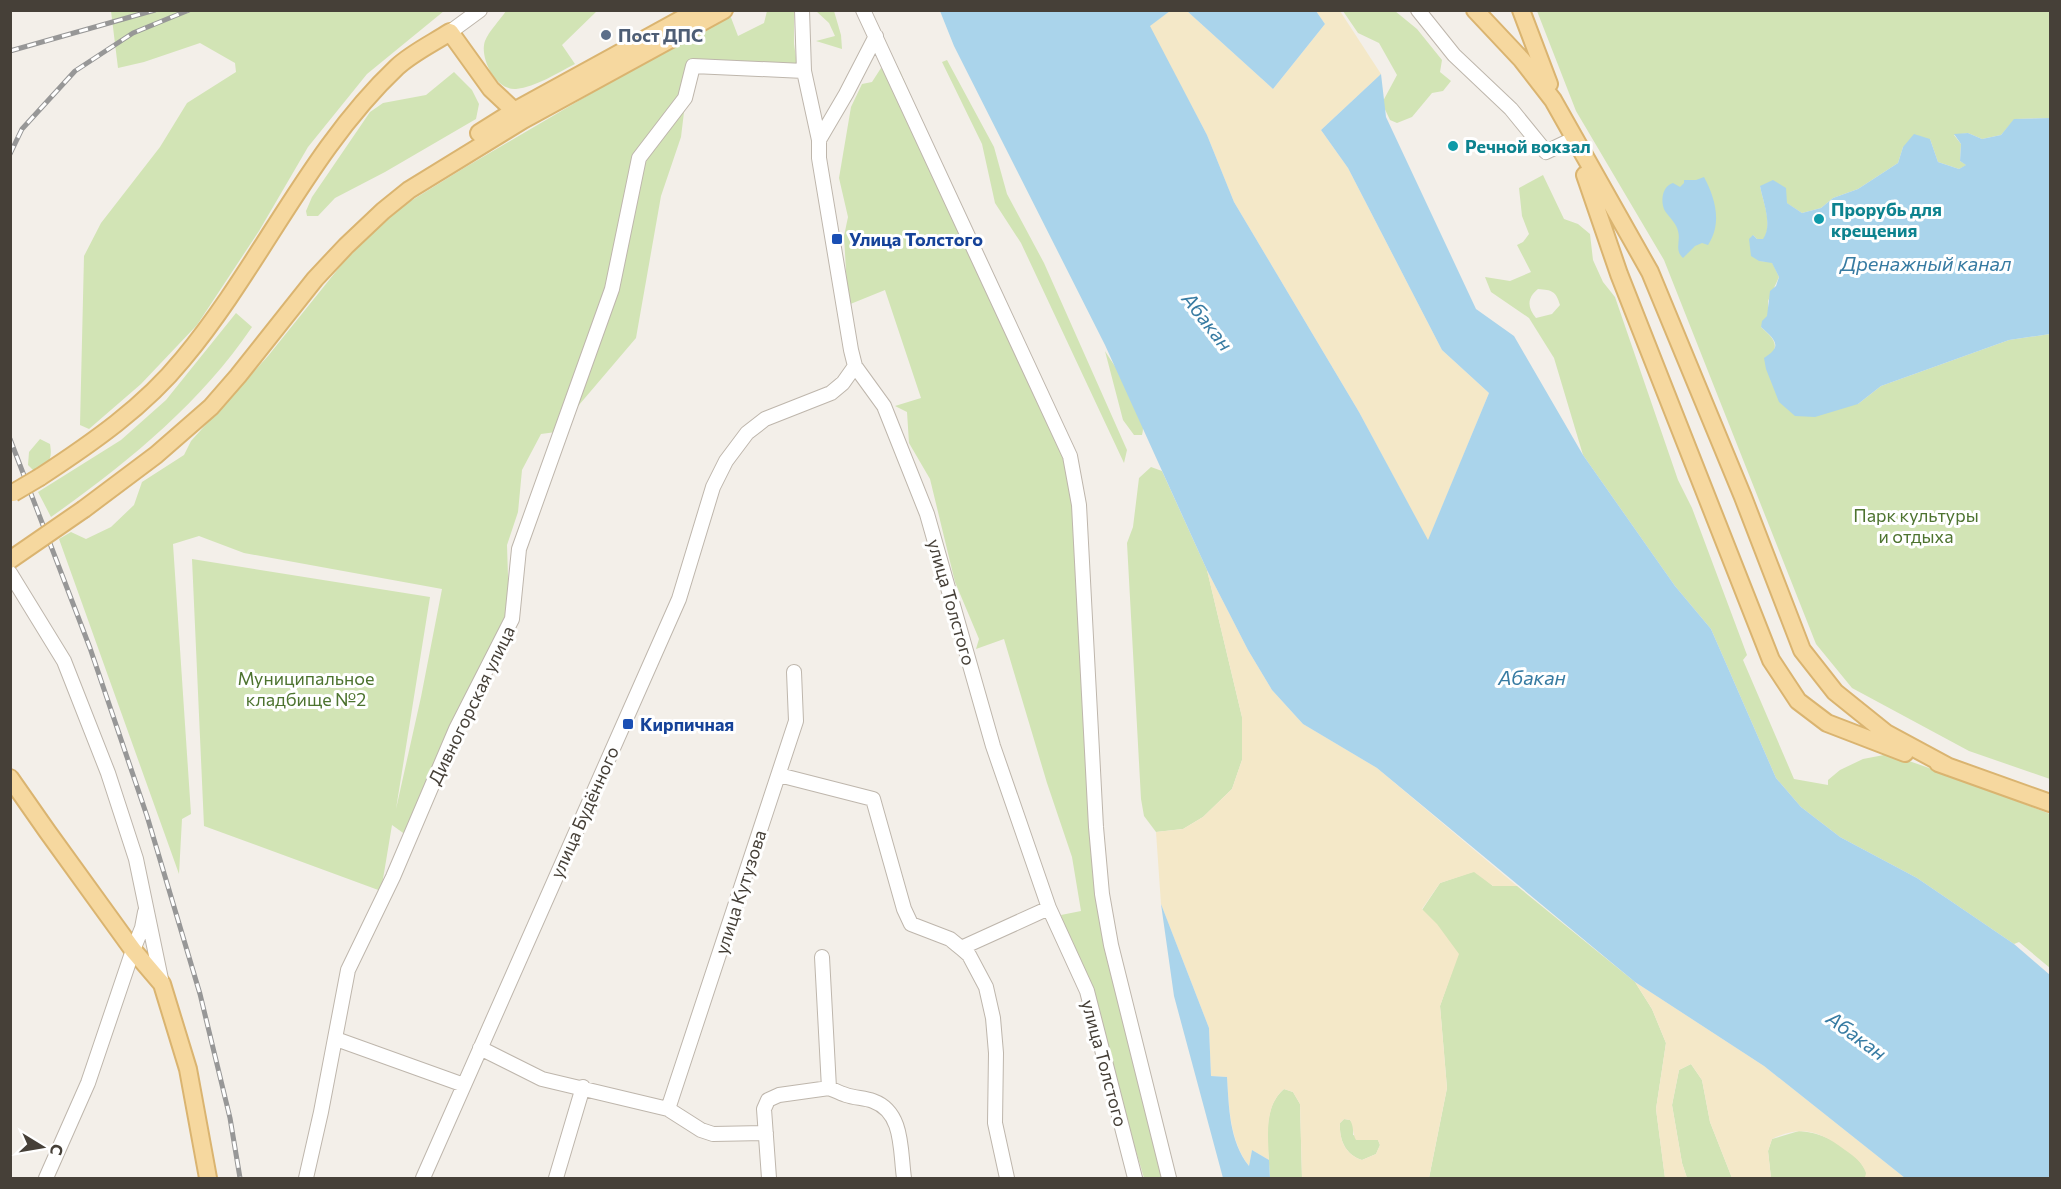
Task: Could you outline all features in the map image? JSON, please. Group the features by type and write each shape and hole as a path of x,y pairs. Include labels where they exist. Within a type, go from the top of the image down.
{"main road":[{"path":"10,560 156,455 211,407 315,279 346,246 409,190 550,92 698,10"},
{"path":"519,115 724,10"},
{"path":"1475,10 1533,73 1560,113"},
{"path":"1521,10 1560,113 1650,272 1743,497 1802,650 1835,692 1886,733 1949,767"},
{"path":"12,494 87,447 156,389 214,320 334,138 399,65 450,32 491,89 519,115"},
{"path":"491,89 501,94 524,98 550,92"},
{"path":"1573,139 1619,274 1771,660 1798,701 1827,723 1878,744 2050,803"},
{"path":"10,550 83,506"},
{"path":"10,778 133,950 162,984 188,1069 208,1179"}],"street":[{"path":"450,32 480,10"},
{"name":"улица Толстого","path":"802,10 804,71 819,140 819,158 855,366 884,406 927,514 993,746 1049,908 1087,991 1135,1179"},
{"path":"863,10 1070,456 1079,505 1095,815 1102,894 1111,945 1169,1179"},
{"path":"1418,10 1454,55 1511,109 1546,152 1573,139"},
{"path":"819,140 876,36"},
{"name":"Дивногорская улица","path":"306,1179 336,1039 348,970 393,877 456,729 512,619 519,549 612,289 639,158 685,98 693,66 804,71"},
{"name":"улица Будённого","path":"423,1179 679,599 713,487 726,460 747,433 765,419 831,393 843,383 855,366"},
{"path":"10,573 64,661 108,773 136,860 162,984"},
{"name":"улица Кутузова","path":"668,1109 796,721 794,672"},
{"path":"779,775 873,799 904,909 911,924 950,939 969,955 986,987 993,1018 996,1053 995,1123 1007,1179"},
{"path":"46,1179 88,1083 142,928 146,904"},
{"path":"961,948 1049,908"},
{"path":"822,957 829,1088"},
{"path":"336,1039 464,1085"},
{"path":"480,1048 542,1079 668,1109 701,1131 713,1134 766,1133"},
{"path":"556,1179 583,1087"},
{"path":"769,1179 764,1109 768,1100 779,1095 829,1088 885,1106 894,1116 904,1179"}],"green space":[{"path":"598,10 562,45 575,64 539,83 516,89 502,85 491,72 484,56 485,41 506,11"},
{"path":"111,11 444,11 367,74 308,147 259,231 197,325 141,384 89,429 80,425 84,256 101,223 160,147 187,103 236,72 235,63 200,43 144,62 118,68"},
{"name":"Муниципальное кладбище №2","path":"767,11 794,11 794,44 797,65 690,62 681,137 661,196 636,338 556,432 541,434 522,470 518,512 507,545 509,607 406,835 392,825 381,891 204,826 192,559 430,597 396,809 442,589 244,553 199,536 173,544 191,814 182,819 179,874 59,539 71,532 86,539 111,527 134,505 142,482 184,455 191,441 268,356 342,264 393,212 655,56 730,15 738,36 764,23"},
{"path":"816,11 834,11 841,35 842,49 816,41 835,36 829,23"},
{"path":"1343,11 1395,11 1417,29 1442,60 1440,72 1451,81 1443,91 1432,93 1412,117 1397,123 1390,120 1382,103 1397,75 1379,43 1358,33"},
{"name":"Парк культуры и отдыха","path":"1537,11 2050,11 2050,118 2015,119 2001,135 1982,139 1968,133 1954,135 1961,144 1960,161 1967,165 1959,169 1938,162 1930,139 1903,147 1898,163 1858,189 1833,198 1821,208 1802,213 1760,186 1768,227 1764,239 1757,239 1753,235 1759,261 1772,262 1779,277 1768,301 1768,316 1761,327 1774,342 1773,353 1858,404 1881,386 2009,340 2050,334 2050,779 1969,751 1852,688 1816,644 1664,260 1576,111"},
{"path":"947,60 994,147 1007,194 1044,263 1127,450 1124,463 1021,243 995,203 982,144 942,62"},
{"path":"881,68 900,71 1080,481 1093,758 1109,925 1129,988 1166,1159 1173,1178 1144,1178 1099,1027 1061,915 1081,911 1072,857 1047,783 1004,639 976,649 979,639 955,582 930,479 909,443 907,412 895,406 921,398 885,290 848,305 844,236 848,217 839,178 851,107 862,84 872,82"},
{"path":"454,72 472,90 479,104 476,119 335,198 318,216 307,216 306,211 312,197 370,112 383,103 426,95"},
{"path":"1543,175 1564,219 1578,224 1590,234 1593,260 1603,282 1615,297 1678,480 1692,508 1747,655 1743,660 1794,779 1828,785 1828,780 1840,770 1863,759 1889,754 2050,814 2050,968 2019,942 2014,944 1917,878 1840,837 1801,807 1776,778 1711,629 1675,586 1583,455 1554,358 1529,318 1491,292 1485,277 1510,281 1531,272 1517,245 1523,242 1529,234 1522,216 1519,188","holes":["1538,289 1555,294 1560,305 1552,314 1536,318 1531,310 1530,299"]},
{"path":"236,313 252,327 209,382 134,454 51,517 38,492 121,440 166,400"},
{"path":"1105,351 1137,403 1143,425 1142,435 1134,435 1123,420"},
{"path":"40,439 50,444 51,454 46,464 35,472 28,465 29,452"},
{"path":"1151,467 1162,471 1207,570 1242,717 1242,760 1232,789 1203,817 1183,829 1156,832 1144,816 1141,799 1127,543 1133,527 1139,478"},
{"path":"1475,871 1493,886 1517,886 1635,982 1652,1009 1666,1043 1656,1109 1665,1178 1429,1178 1447,1088 1440,1006 1458,954 1422,910 1440,883"},
{"path":"1691,1064 1702,1080 1710,1122 1732,1178 1687,1178 1682,1163 1672,1105 1679,1070"},
{"path":"1284,1089 1293,1092 1300,1104 1302,1178 1270,1178 1269,1119 1276,1097"},
{"path":"1344,1119 1350,1120 1353,1124 1353,1135 1378,1140 1380,1145 1376,1154 1362,1160 1347,1150 1340,1129 1340,1123"},
{"path":"1799,1131 1819,1135 1848,1150 1867,1173 1865,1178 1771,1178 1768,1151 1772,1139"}],"sand":[{"path":"1170,11 1187,11 1273,89 1325,24 1316,11 1340,11 1381,74 1321,130 1348,168 1442,350 1489,393 1428,541 1359,412 1234,202 1207,135 1149,26"},
{"path":"1207,570 1248,650 1272,690 1303,724 1377,768 1517,886 1493,886 1474,872 1440,883 1422,909 1437,924 1459,954 1440,1006 1447,1088 1429,1178 1302,1178 1300,1104 1293,1092 1284,1089 1273,1104 1270,1113 1269,1160 1252,1150 1249,1166 1238,1146 1232,1124 1227,1077 1211,1076 1209,1028 1161,904 1156,832 1183,829 1203,817 1232,789 1242,760 1242,717","holes":["1344,1119 1350,1120 1356,1140 1378,1140 1380,1145 1376,1154 1362,1160 1347,1150 1342,1140 1340,1123"]},
{"path":"1635,982 1764,1066 1905,1178 1865,1178 1866,1173 1858,1160 1836,1143 1819,1134 1801,1131 1772,1139 1768,1151 1771,1178 1732,1178 1710,1122 1702,1080 1691,1064 1679,1070 1672,1105 1682,1163 1687,1178 1665,1178 1656,1109 1666,1043 1652,1009"}],"water":[{"name":"Абакан","path":"940,11 1170,11 1150,26 1207,135 1234,202 1359,412 1428,540 1489,393 1442,350 1348,168 1321,130 1381,74 1386,117 1476,309 1514,336 1583,455 1675,586 1711,629 1776,778 1801,807 1840,837 1917,878 2014,944 2050,975 2050,1178 1905,1178 1764,1066 1635,982 1377,768 1303,724 1272,690 1248,650 1207,570 1105,345 954,46"},
{"path":"1187,11 1316,11 1325,24 1273,89"},
{"name":"Дренажный канал","path":"2050,118 2050,334 2009,340 1881,386 1858,404 1815,417 1795,416 1779,402 1764,358 1774,350 1775,342 1761,327 1762,321 1767,316 1770,291 1776,286 1779,277 1772,263 1759,261 1751,256 1749,239 1753,235 1757,239 1763,239 1766,233 1767,220 1760,186 1773,180 1786,188 1787,203 1802,213 1821,208 1833,198 1858,189 1898,163 1903,147 1914,134 1930,139 1938,162 1959,169 1966,165 1960,161 1961,144 1954,134 1968,133 1982,139 2001,135 2014,119"},
{"path":"1704,177 1712,194 1716,211 1715,229 1708,245 1702,243 1695,246 1683,258 1678,249 1679,235 1676,225 1663,207 1664,191 1673,183 1680,187 1684,180"},
{"path":"1161,904 1209,1028 1211,1076 1227,1077 1231,1123 1237,1146 1249,1166 1252,1150 1269,1160 1270,1178 1223,1178 1174,996"}],"railway":[{"path":"10,51 155,10"},
{"path":"10,154 22,129 75,71 133,33 189,10"},
{"path":"10,439 90,648 147,816 200,994 230,1118 240,1178"}],"place":[{"name":"Пост ДПС","path":"606,35"},
{"name":"Речной вокзал","path":"1453,146"},
{"name":"Прорубь для крещения","path":"1819,219"},
{"name":"Улица Толстого","path":"837,239"},
{"name":"Кирпичная","path":"628,724"}]}
